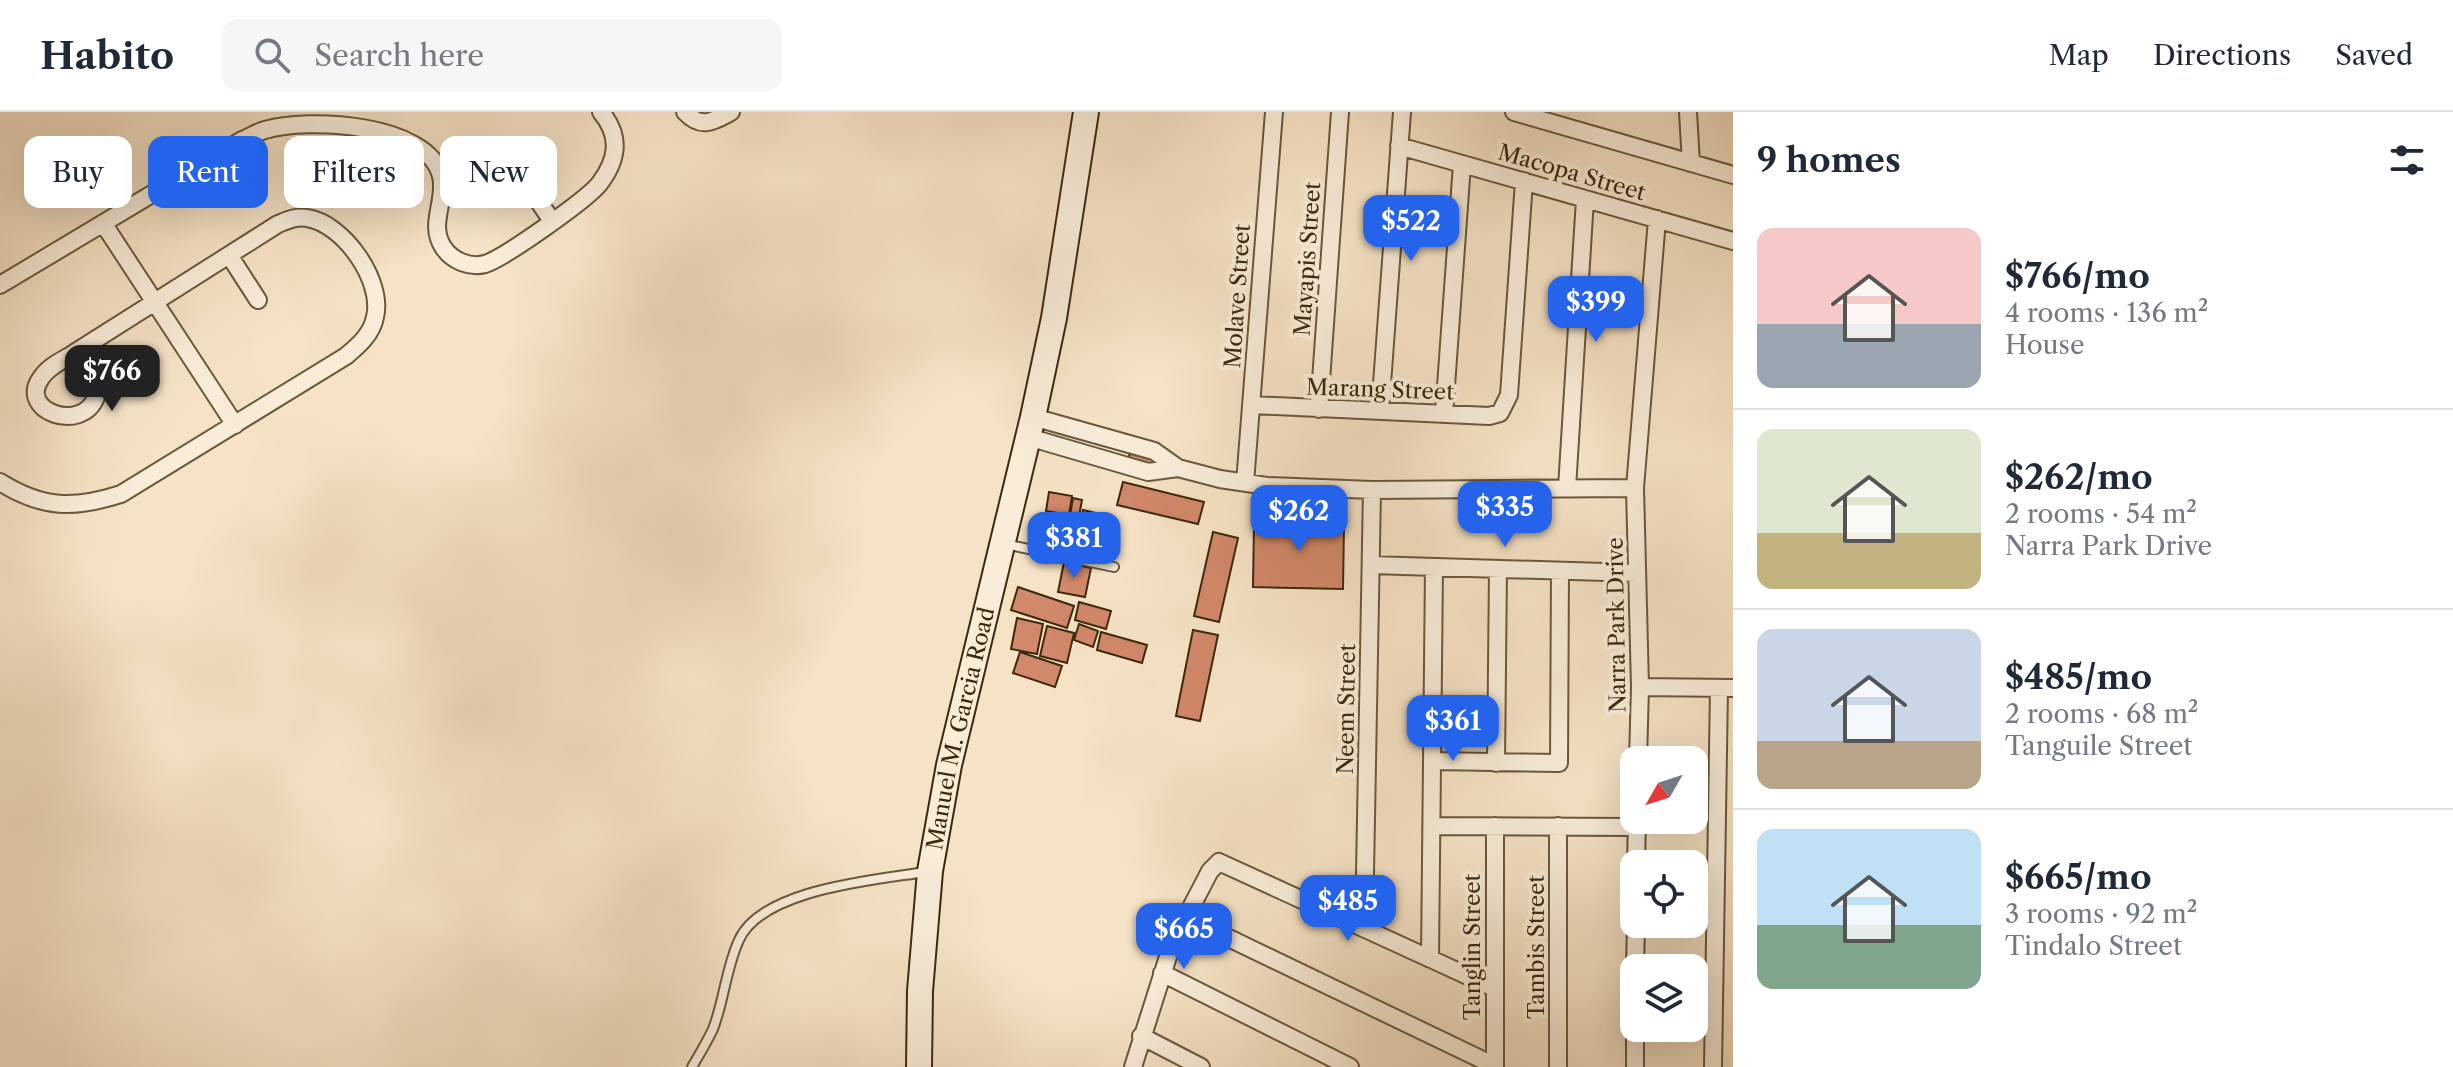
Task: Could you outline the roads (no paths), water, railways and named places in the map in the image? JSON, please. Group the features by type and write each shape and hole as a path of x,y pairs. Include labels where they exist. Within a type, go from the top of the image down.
{"main road":[{"name":"Manuel M. Garcia Road","path":"919,1067 920,991 930,871 949,765 1031,427 1054,318 1086,112"}],"street":[{"path":"0,285 242,140 266,130 323,124 374,130 424,149 441,174 443,191 438,213 438,238 445,251 463,264 485,264 595,191 609,171 615,133 601,112"},
{"path":"685,112 697,123 709,124 731,112"},
{"name":"Molave Street","path":"1245,483 1274,112"},
{"name":"Mayapis Street","path":"1319,409 1340,112"},
{"path":"1380,411 1402,112"},
{"path":"1514,112 1733,175"},
{"path":"1688,112 1691,163"},
{"name":"Macopa Street","path":"1399,146 1733,241"},
{"path":"1444,414 1462,164"},
{"name":"Marang Street","path":"1252,405 1489,416 1504,410 1509,395 1524,181"},
{"path":"1567,488 1585,199"},
{"path":"543,208 552,221"},
{"path":"0,482 26,496 71,506 94,503 121,494 346,356 360,344 375,318 377,300 363,262 344,240 310,218 295,217 278,224 71,355"},
{"name":"Narra Park Drive","path":"1638,746 1635,488 1657,219"},
{"path":"103,223 235,425"},
{"path":"229,255 258,300"},
{"path":"1031,427 1154,451 1178,468 1245,483 1372,490 1635,488"},
{"name":"Neem Street","path":"1364,928 1372,490"},
{"path":"1371,565 1637,573"},
{"path":"1430,959 1434,567"},
{"path":"1496,763 1498,569"},
{"path":"1433,761 1559,763 1560,571"},
{"path":"1640,687 1726,688 1713,1067"},
{"path":"1433,826 1620,824"},
{"name":"Tanglin Street","path":"1495,826 1495,1067"},
{"name":"Tambis Street","path":"1558,826 1558,1067"},
{"path":"1133,1067 1162,973 1185,917 1210,871 1219,862 1494,988"},
{"path":"1185,917 1495,1067"},
{"path":"1162,973 1350,1067"},
{"path":"1141,1036 1201,1067"},
{"path":"1635,1042 1635,1067"}],"lane":[{"path":"1002,544 1114,567"},
{"path":"692,1067 713,1028 723,985 740,937 759,916 782,903 838,886 930,871"}]}
